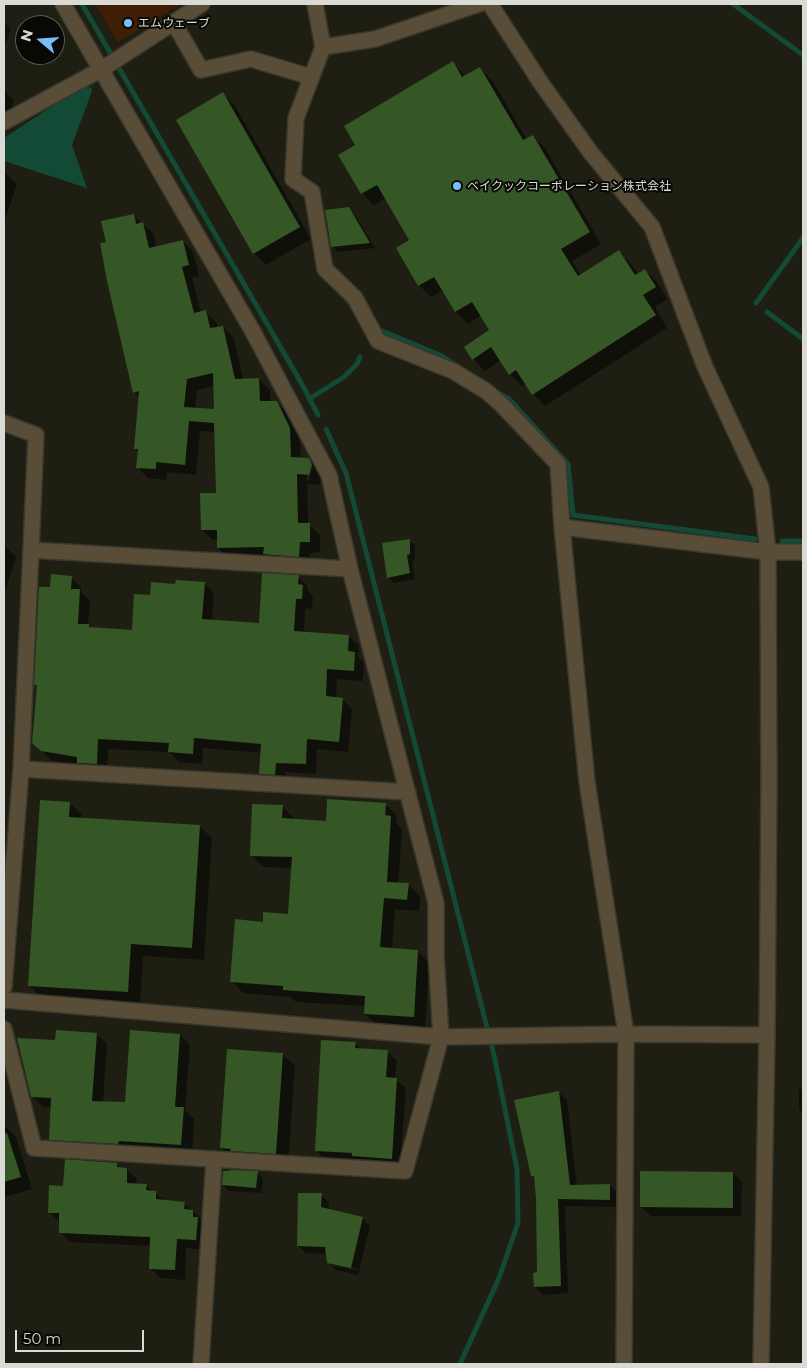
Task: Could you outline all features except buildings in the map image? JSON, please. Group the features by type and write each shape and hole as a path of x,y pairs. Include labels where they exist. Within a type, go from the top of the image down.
{"street":[{"path":"4,1029 34,1148 405,1171 441,1037 436,955 436,903 350,569 329,475 252,330 105,67 63,4"},
{"path":"4,122 105,67 202,4"},
{"path":"315,4 323,47 296,118 293,179 312,192 324,269 355,298 378,341 453,371 486,391 501,404 558,464 562,527 587,782 626,1034 624,1364"},
{"path":"323,47 374,39 479,4"},
{"path":"490,4 540,83 591,153 652,227 705,367 761,487 768,552 767,1035 761,1364"},
{"path":"174,23 201,70 252,59 312,77"},
{"path":"4,423 36,435 21,769 4,987"},
{"path":"562,527 768,552 803,552"},
{"path":"31,550 350,569"},
{"path":"21,769 408,792"},
{"path":"4,1000 441,1037 626,1034 767,1035"},
{"path":"201,1364 214,1159"}],"shaded area":[{"name":"エムウェーブ","path":"95,4 182,4 118,42"},
{"path":"84,85 91,88 92,91 72,145 87,188 4,161 4,138"}],"waterway":[{"path":"82,4 318,415"},
{"path":"733,4 803,55"},
{"path":"756,303 803,238"},
{"path":"767,312 803,339"},
{"path":"382,331 440,355 456,365"},
{"path":"309,399 344,377 357,364 360,357"},
{"path":"497,392 509,399 568,464 573,515 755,539"},
{"path":"326,429 346,473 494,1055 517,1169 518,1223 499,1278 460,1364"},
{"path":"782,541 803,541"}],"place":[{"name":"エムウェーブ","path":"128,23"},
{"name":"ベイクックコーポレーション株式会社","path":"457,186"}]}
